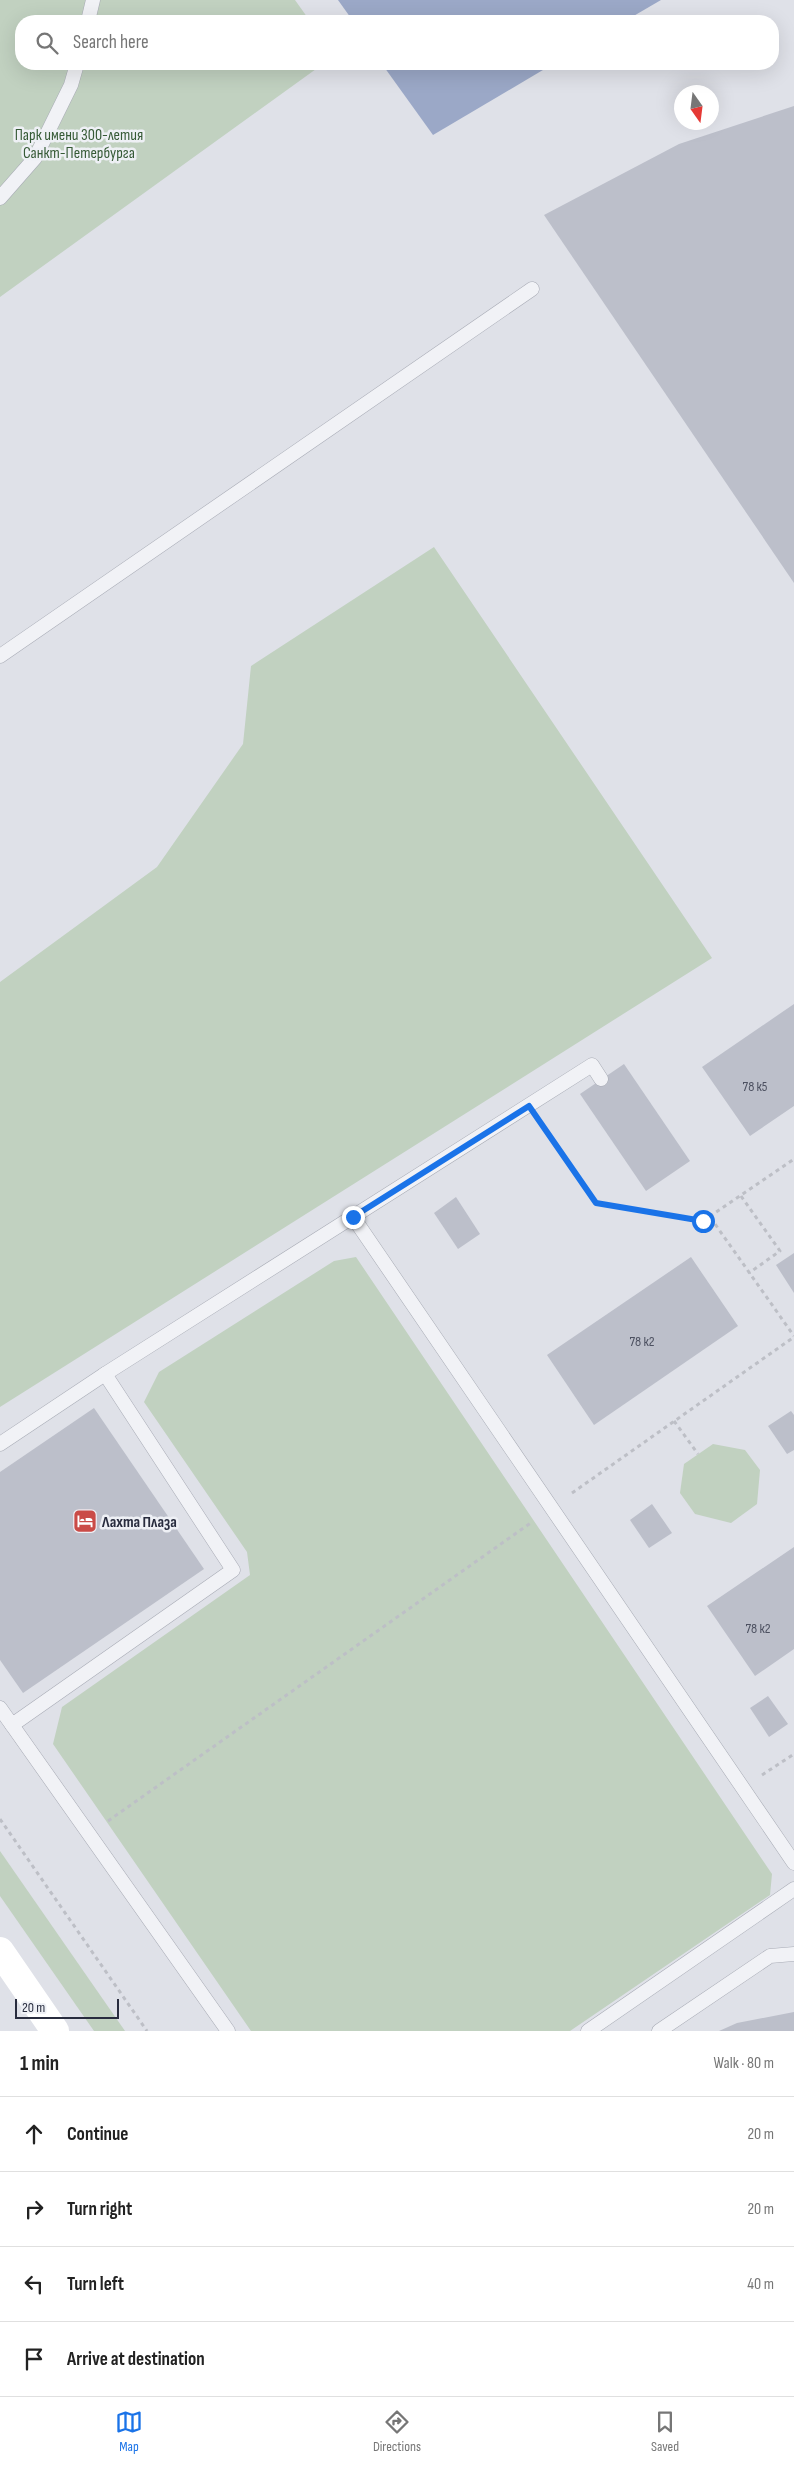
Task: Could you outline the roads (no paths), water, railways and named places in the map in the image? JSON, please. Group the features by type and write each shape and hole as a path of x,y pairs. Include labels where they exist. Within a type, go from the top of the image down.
{"street":[{"path":"0,1951 55,2031"}],"lane":[{"path":"89,15 93,0"},
{"path":"0,198 35,158 71,85 75,70"},
{"path":"0,656 532,289"},
{"path":"0,1444 105,1374 592,1065 601,1080"},
{"path":"353,1217 794,1863"},
{"path":"12,1725 233,1570 105,1374"},
{"path":"0,1708 228,2031"},
{"path":"588,2031 794,1890"},
{"path":"659,2031 770,1956 794,1954"}],"water":[{"path":"338,0 661,0 635,15 349,15"},
{"path":"386,70 543,70 433,135"}],"place":[{"name":"Лахта Плаза","path":"85,1521"}],"park label":[{"name":"Парк имени 300-летия Санкт-Петербурга","path":"79,143"}]}
